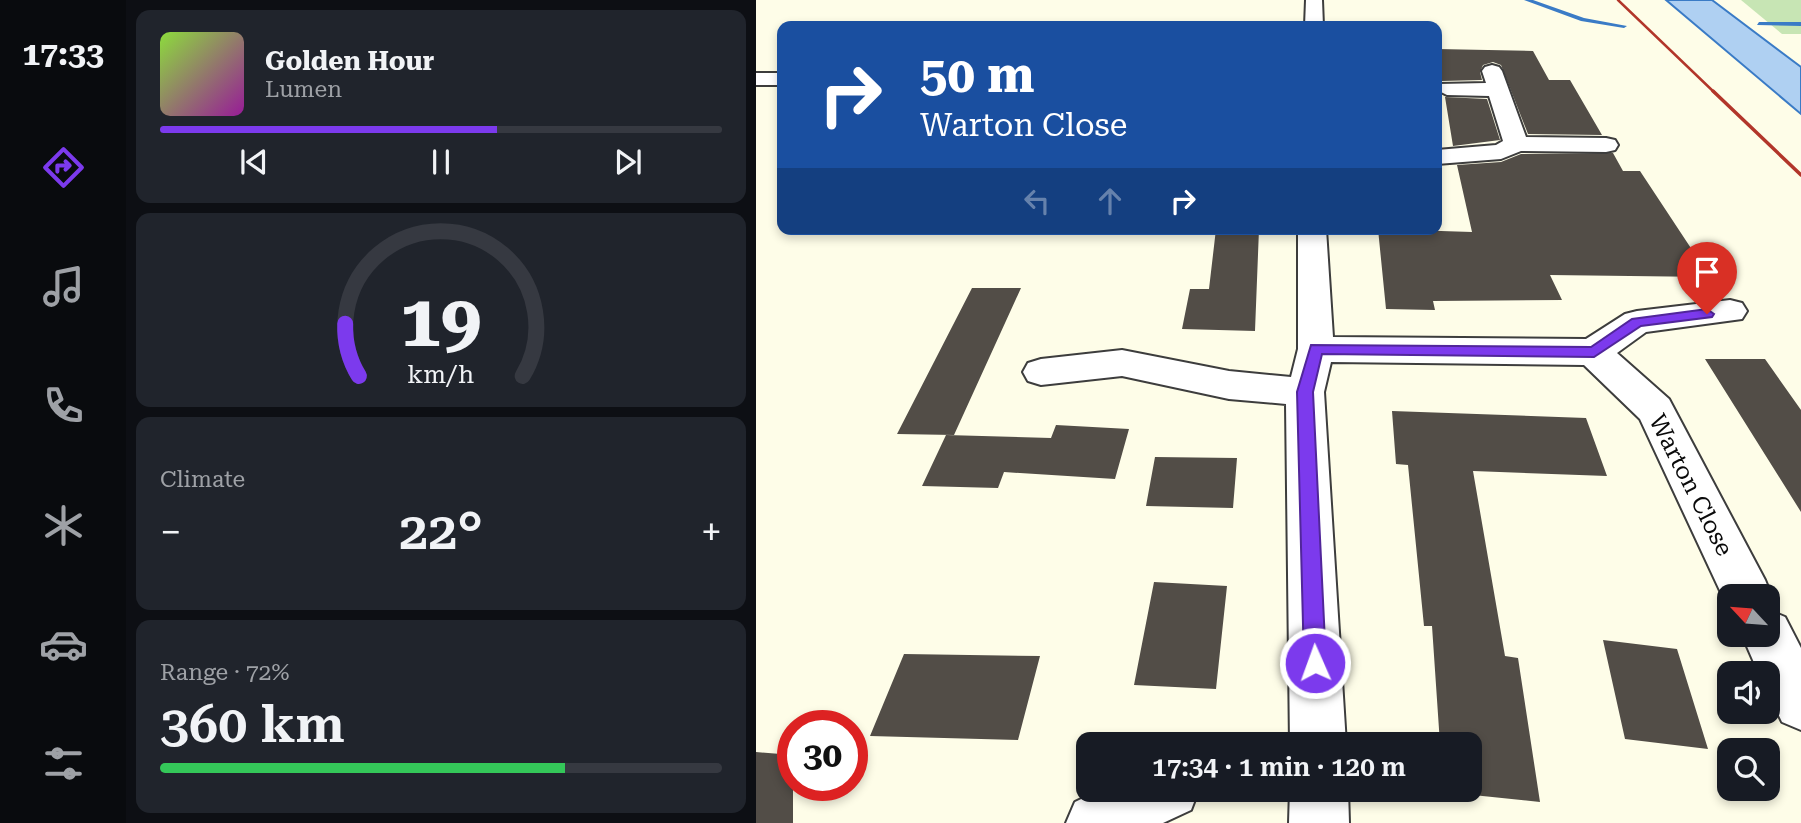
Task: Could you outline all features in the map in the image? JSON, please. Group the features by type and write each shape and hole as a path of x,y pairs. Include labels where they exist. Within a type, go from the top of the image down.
{"street":[{"path":"1314,0 1314,21"},
{"path":"756,79 777,79"},
{"path":"1447,89 1494,80 1516,144"},
{"path":"1442,157 1501,152 1516,144 1606,145"},
{"path":"1312,235 1316,349 1305,392 1318,732"},
{"path":"1316,349 1594,352 1637,322 1730,311"},
{"name":"Warton Close","path":"1594,352 1655,410 1742,584"},
{"path":"1041,372 1122,363 1229,385 1305,392"},
{"path":"1774,648 1801,703"},
{"path":"1096,823 1142,802"},
{"path":"1319,823 1320,802"}],"green space":[{"path":"1741,0 1801,0 1801,34 1782,34"}],"water":[{"path":"1666,0 1712,0 1801,67 1801,114"}],"building":[{"path":"1442,49 1533,51 1549,80 1570,80 1602,135 1528,134 1501,65 1493,62 1483,65 1480,72 1482,80 1442,81"},
{"path":"1445,97 1487,99 1500,140 1453,146"},
{"path":"1613,153 1623,171 1640,171 1710,277 1550,275 1562,300 1433,301 1435,310 1386,309 1379,235 1472,232 1457,165 1501,162 1521,154"},
{"path":"1215,235 1259,235 1255,331 1182,329 1190,289 1209,289"},
{"path":"972,288 1021,288 954,435 897,434"},
{"path":"1705,359 1765,359 1801,410 1801,512"},
{"path":"1392,411 1586,418 1607,476 1473,471 1505,656 1518,658 1540,802 1482,796 1482,732 1439,732 1432,626 1424,626 1408,465 1396,464"},
{"path":"1056,425 1129,429 1115,479 1004,472 998,488 922,486 946,435 1051,438"},
{"path":"1155,457 1237,458 1233,508 1146,506"},
{"path":"1154,582 1227,586 1216,689 1134,685"},
{"path":"1603,640 1677,649 1708,749 1625,739"},
{"path":"904,654 1040,656 1018,740 870,736"},
{"path":"756,752 777,754 777,801 793,801 793,823 756,823"}],"waterway":[{"path":"1527,0 1583,20 1624,26"},
{"path":"1759,24 1801,24"}],"railway":[{"path":"1618,0 1715,93"},
{"path":"1713,91 1801,175"}],"route":[{"path":"1315,663 1305,392 1316,349 1594,352 1637,322 1707,314"}]}
